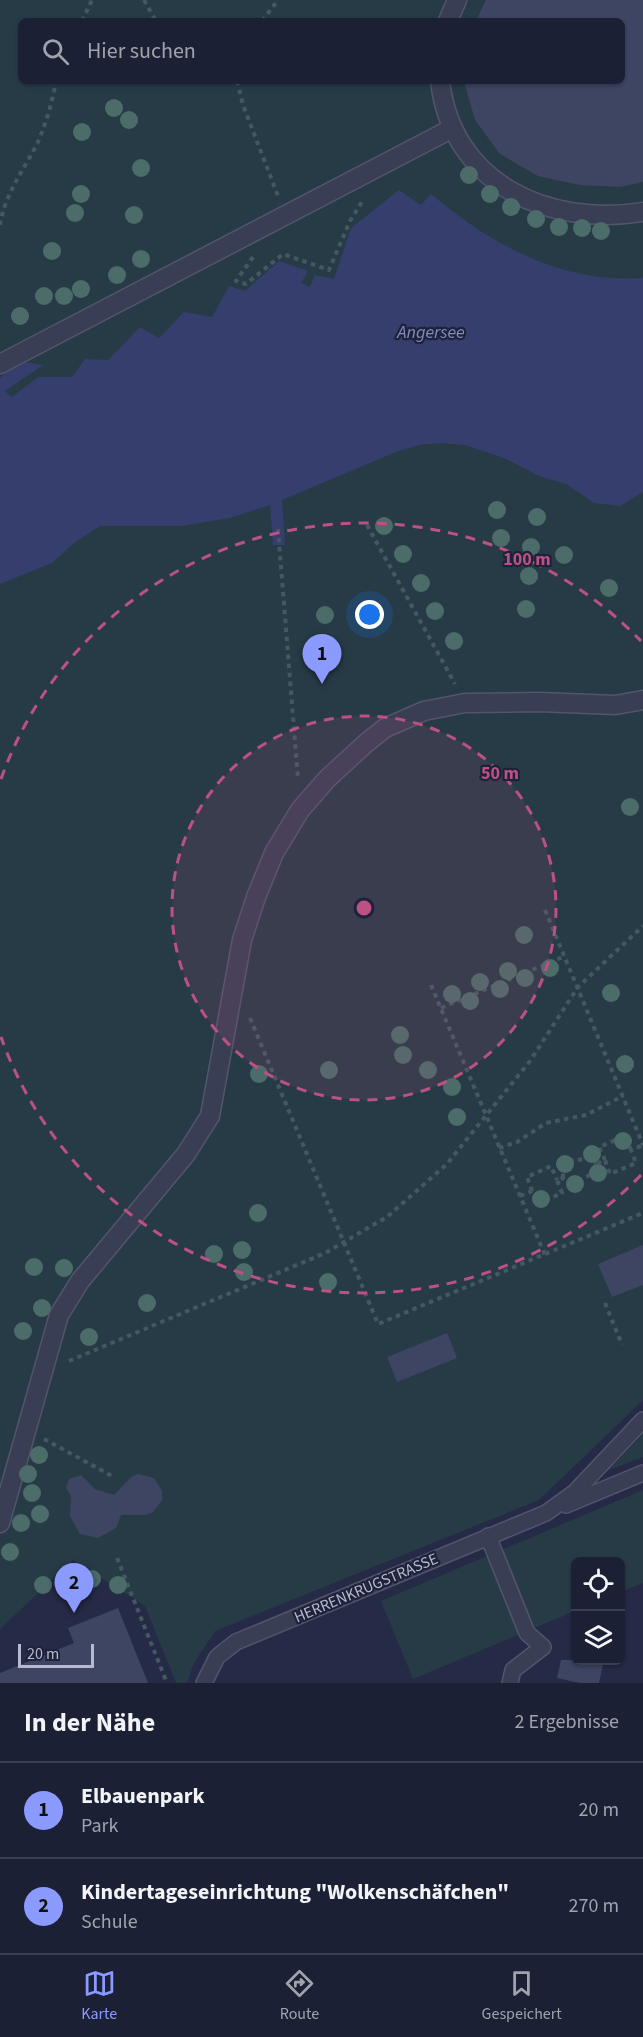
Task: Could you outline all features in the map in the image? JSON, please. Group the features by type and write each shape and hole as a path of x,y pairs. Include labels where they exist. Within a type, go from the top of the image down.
{"street":[{"path":"449,18 458,0"},
{"path":"440,84 445,111 461,146 481,170 522,196 544,205 583,214 626,215 643,212"},
{"path":"0,364 452,129"},
{"path":"0,1523 54,1326 66,1302 186,1154 210,1116 242,940 256,897 274,854 300,810 342,764 385,728 424,711 465,703 530,701 615,705 643,700"}],"lane":[{"name":"HERRENKRUGSTRASSE","path":"546,1513 575,1492 643,1420"},
{"name":"HERRENKRUGSTRASSE","path":"204,1683 217,1657 236,1642 643,1473"},
{"path":"488,1536 527,1633 543,1647 513,1670 510,1683"}],"path":[{"path":"83,18 92,0"},
{"path":"144,0 154,18"},
{"path":"264,18 278,0"},
{"path":"0,225 2,212 14,182 37,144 52,106 56,84"},
{"path":"238,84 243,105 285,216"},
{"path":"258,250 236,281 246,284 284,254 329,270 350,220 364,198"},
{"path":"367,525 465,703"},
{"path":"278,529 300,810"},
{"path":"545,910 643,1145 631,1150"},
{"path":"41,1374 345,1243 387,1217 434,1178 530,1061 578,987 643,926"},
{"path":"441,1008 565,956"},
{"path":"431,986 544,1255"},
{"path":"247,1012 378,1324 643,1214"},
{"path":"499,1148 517,1142 546,1123 586,1115 623,1096"},
{"path":"625,1136 631,1150 636,1162 610,1174 599,1147 625,1136"},
{"path":"563,1178 563,1170 573,1160 590,1159 596,1164"},
{"path":"596,1164 605,1160"},
{"path":"557,1180 583,1179 594,1171 596,1164"},
{"path":"552,1166 557,1180 562,1193 537,1204 527,1177 552,1166"},
{"path":"520,1196 532,1191"},
{"path":"605,1303 622,1345"},
{"path":"25,1428 112,1476"},
{"path":"117,1558 167,1683"}],"shaded area":[{"path":"0,0 643,0 643,1400 539,1500 215,1631 194,1663 187,1683 176,1683 145,1606 73,1560 0,1629"},
{"path":"643,1434 643,1457 609,1470"},
{"path":"643,1490 643,1583 625,1590 625,1557 571,1557 571,1613 413,1679 381,1601"}],"water":[{"name":"Angersee","path":"399,190 421,205 431,194 478,229 503,244 556,267 613,278 643,278 643,492 620,506 594,503 566,484 539,476 504,458 465,445 442,443 419,445 396,452 282,500 285,545 273,545 270,505 230,518 182,526 100,526 74,543 52,563 0,584 0,378 18,361 43,365 5,391 12,397 38,377 72,377 85,359 108,360 140,327 159,338 184,312 212,317 229,286 245,291 279,261 308,271 301,283 310,287 315,275 334,279 351,228"}],"building":[{"path":"486,0 643,0 643,182 620,187 580,185 538,176 500,154 475,120 465,84 625,84 625,18 477,18"},
{"path":"643,1245 643,1285 612,1297 598,1264"},
{"path":"447,1333 457,1358 397,1382 387,1357"},
{"path":"138,1474 154,1478 162,1491 162,1500 153,1512 146,1515 121,1515 116,1528 98,1538 80,1534 70,1516 71,1496 66,1488 69,1479 81,1475 95,1489 114,1495 131,1477"},
{"path":"118,1608 148,1683 0,1683 0,1673 74,1643 68,1628"},
{"path":"561,1660 571,1660 571,1665 603,1665 599,1683 580,1683 557,1678"}],"place":[{"name":"Elbauenpark","path":"322,684"},
{"name":"Kindertageseinrichtung \"Wolkenschäfchen\"","path":"74,1613"}]}
